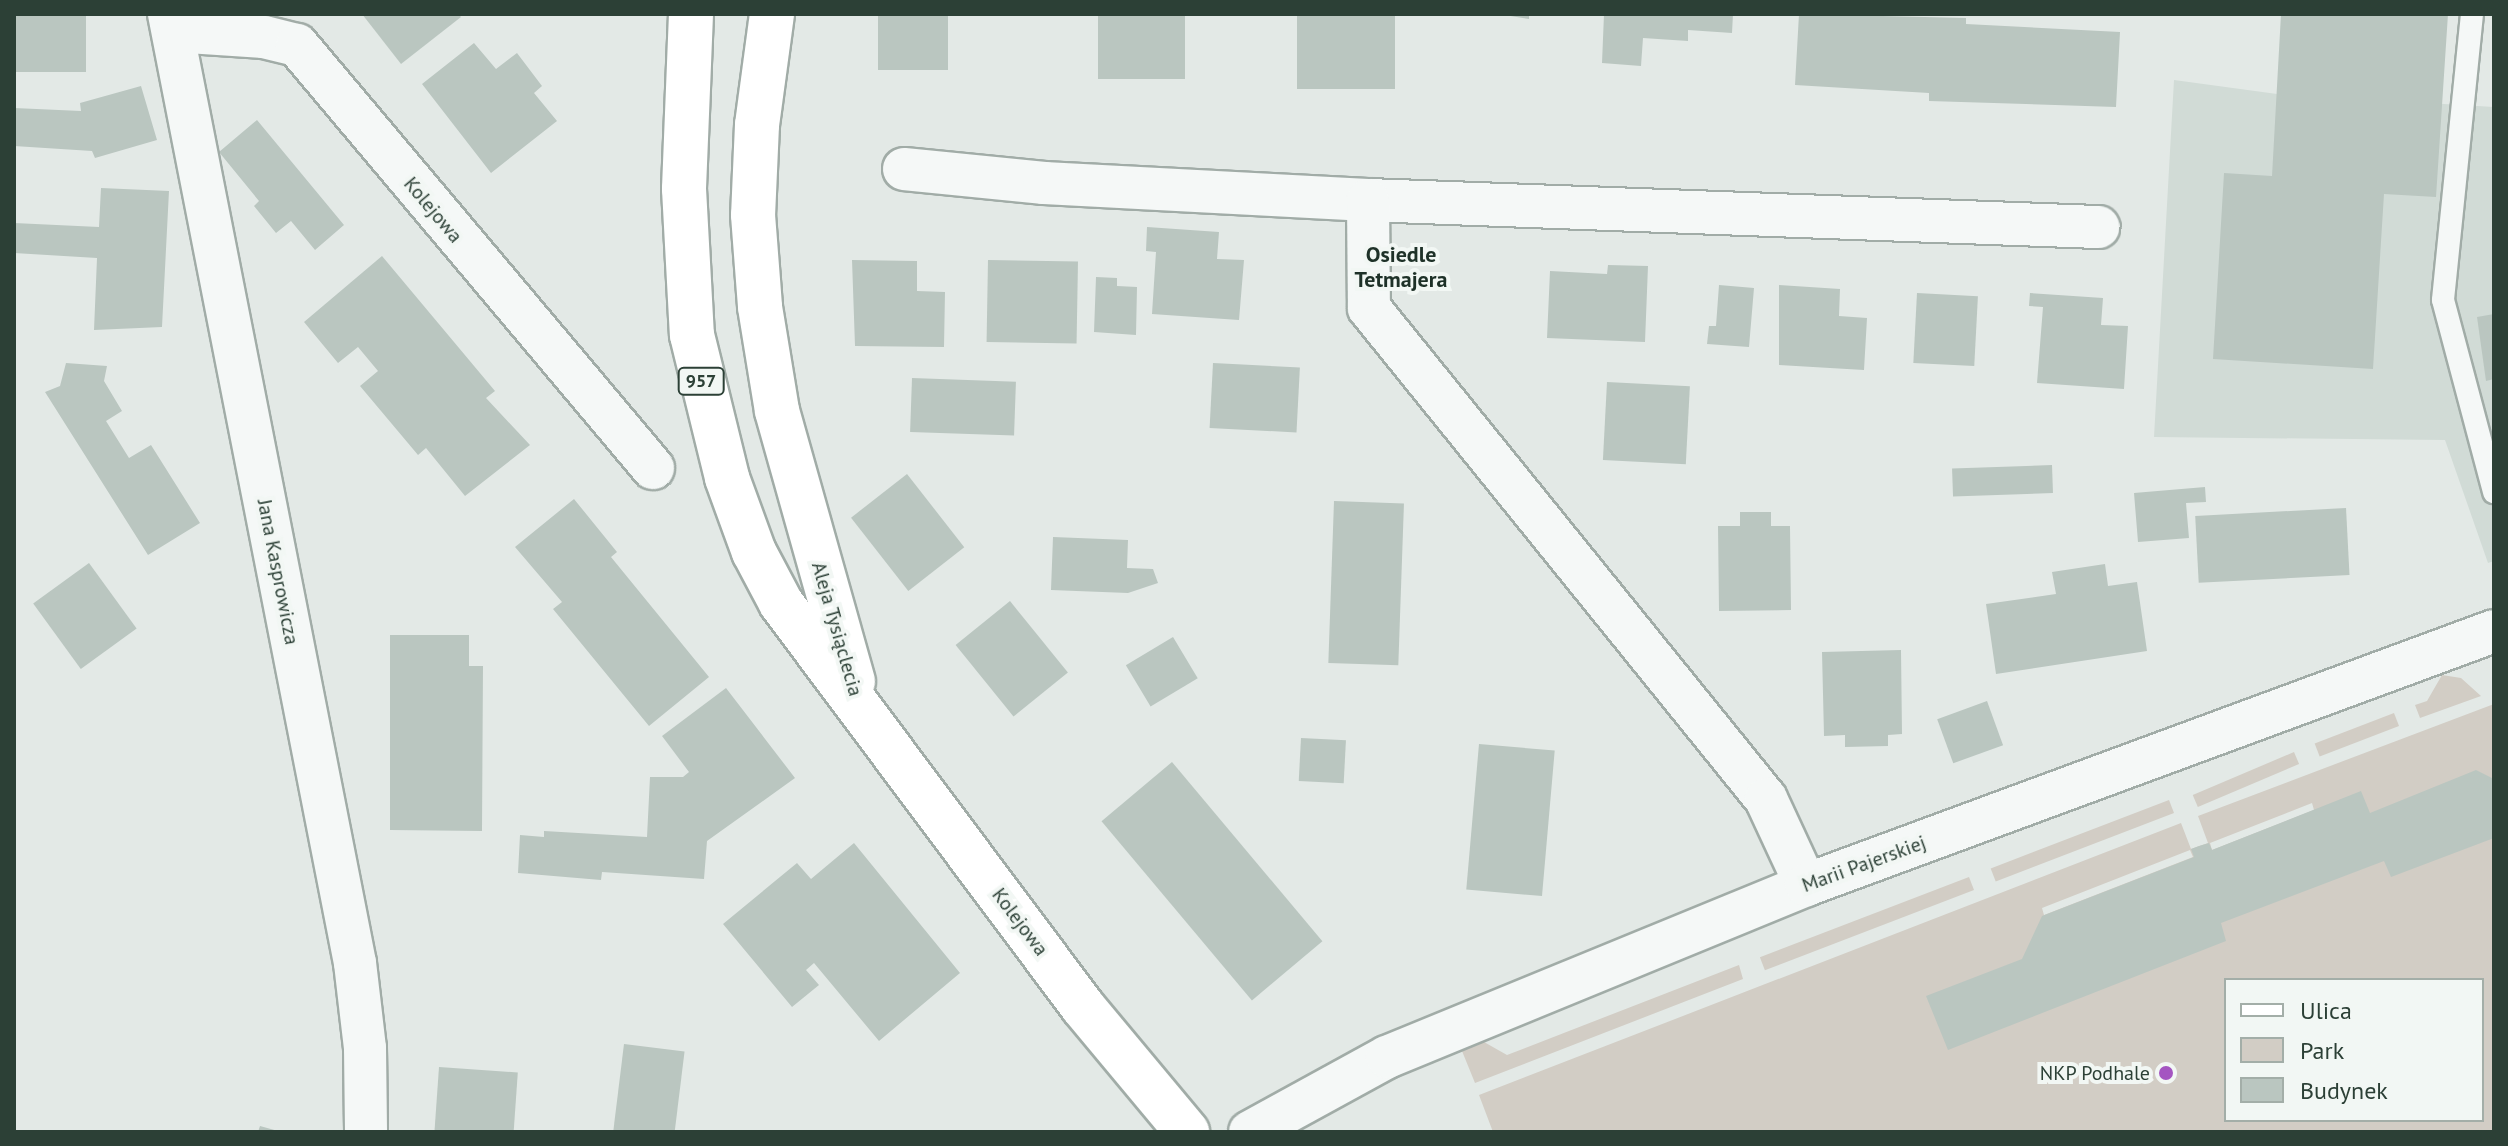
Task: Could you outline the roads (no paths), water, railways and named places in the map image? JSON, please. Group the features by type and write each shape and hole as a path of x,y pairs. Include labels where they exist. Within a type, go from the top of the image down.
{"main road":[{"name":"Aleja Tysiąclecia","path":"691,14 684,189 692,335 706,406 754,552 781,603 860,707"},
{"name":"Aleja Tysiąclecia","path":"772,14 757,125 753,215 760,307 777,411 860,707"},
{"name":"Kolejowa","path":"860,707 1083,1007 1187,1132"}],"street":[{"name":"Kolejowa","path":"171,23 297,45 653,468"},
{"name":"Jana Kasprowicza","path":"171,23 355,963 365,1048 366,1132"},
{"path":"904,169 1044,183 1368,200 2099,227"},
{"path":"1368,200 1369,308 1766,799 1806,885"},
{"name":"Marii Pajerskiej","path":"1250,1132 1387,1057 1806,885 2494,631"}],"lane":[{"path":"2472,14 2443,300 2494,492"}],"place":[{"name":"NKP Podhale","path":"2166,1073"}],"district":[{"name":"Osiedle Tetmajera","path":"1401,266"}]}
